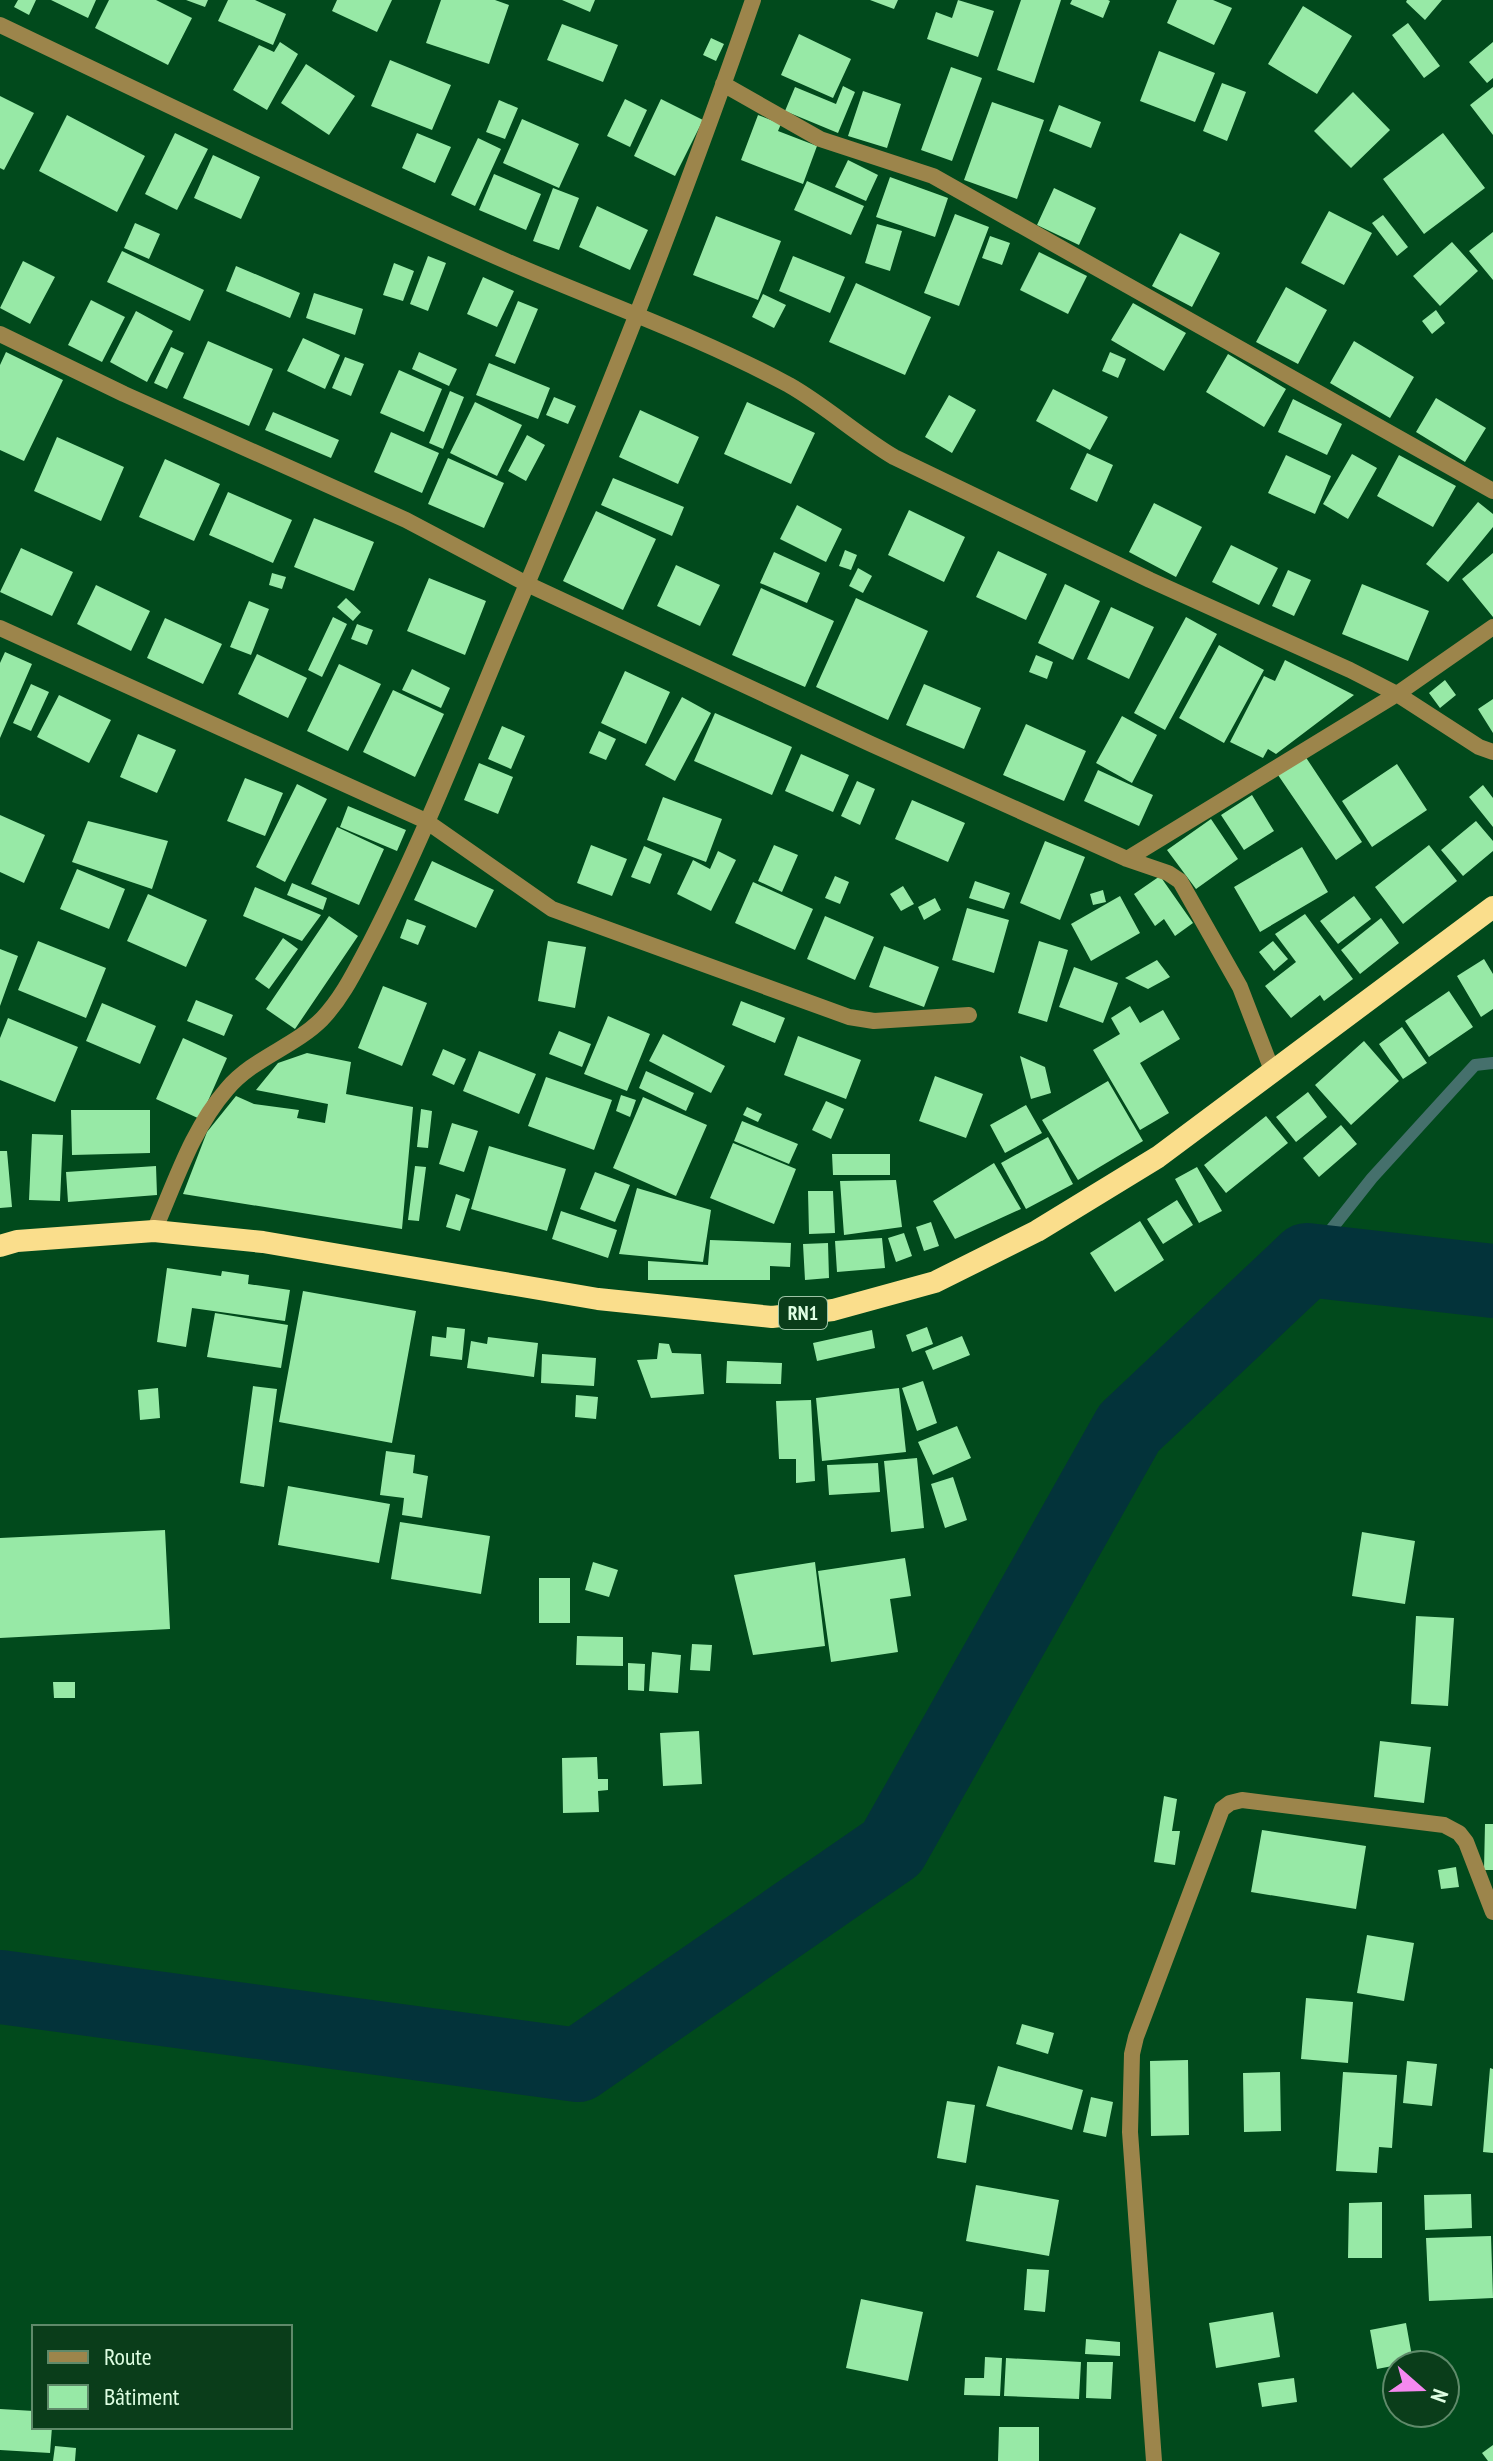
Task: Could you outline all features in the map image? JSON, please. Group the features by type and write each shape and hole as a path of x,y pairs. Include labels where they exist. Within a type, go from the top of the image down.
{"highway":[{"name":"RN1","path":"0,1246 17,1241 154,1231 263,1242 598,1299 772,1317 833,1310 935,1282 1037,1231 1158,1157 1493,907"}],"street":[{"path":"154,1231 199,1128 227,1088 249,1068 320,1021 345,989 372,939 527,584 636,315 753,0"},
{"path":"0,25 279,159 507,261 712,346 819,403 894,457 1150,580 1350,670 1397,694 1479,747 1493,752"},
{"path":"723,84 820,139 933,176 1493,491"},
{"path":"0,334 138,400 406,520 527,584 857,737 1127,859 1168,873 1180,881 1240,987 1273,1073"},
{"path":"1127,859 1397,694 1493,627"},
{"path":"0,628 426,821 552,909 834,1011 874,1021 969,1015"},
{"path":"1154,2461 1130,2132 1132,2054 1222,1809 1242,1800 1444,1825 1459,1833 1466,1842 1493,1912"}],"building":[{"path":"18,0 36,0 29,15 14,7"},
{"path":"51,0 96,0 88,18"},
{"path":"109,0 156,0 192,18 168,65 95,28"},
{"path":"186,0 208,0 205,7"},
{"path":"228,0 255,0 286,14 273,45 218,21"},
{"path":"337,0 392,0 377,32 332,11"},
{"path":"441,0 495,0 509,5 489,64 426,43"},
{"path":"562,0 595,0 590,12"},
{"path":"870,0 898,0 894,9"},
{"path":"958,0 994,11 978,57 927,39 936,12 952,18"},
{"path":"1021,0 1061,0 1034,83 997,70"},
{"path":"1072,0 1110,1 1103,18 1070,4"},
{"path":"1177,0 1213,0 1232,8 1214,45 1167,23"},
{"path":"1407,0 1442,0 1425,20"},
{"path":"1303,6 1352,36 1317,94 1268,64"},
{"path":"1408,23 1440,66 1424,78 1392,35"},
{"path":"562,24 618,45 603,82 547,60"},
{"path":"799,34 851,59 833,98 781,75"},
{"path":"711,38 724,44 716,61 703,55"},
{"path":"280,42 298,54 267,110 233,90 259,45 274,52"},
{"path":"1493,42 1493,78 1487,83 1469,62"},
{"path":"1159,51 1215,73 1195,122 1140,101"},
{"path":"390,60 451,85 432,130 371,106"},
{"path":"306,64 355,96 329,135 281,103"},
{"path":"951,67 982,78 952,161 921,150"},
{"path":"1222,83 1246,92 1227,141 1203,131"},
{"path":"843,86 855,92 838,133 785,111 795,87 836,104"},
{"path":"1493,87 1493,135 1470,105"},
{"path":"863,91 901,104 887,148 848,136"},
{"path":"1353,92 1390,130 1351,168 1314,131"},
{"path":"0,96 34,113 4,170 0,168"},
{"path":"625,99 647,110 630,147 607,136"},
{"path":"661,99 703,120 675,176 634,156"},
{"path":"499,100 518,108 505,139 486,132"},
{"path":"992,102 1044,120 1017,199 964,180"},
{"path":"1059,105 1101,122 1091,148 1049,131"},
{"path":"67,115 145,156 117,212 39,171"},
{"path":"758,115 781,124 778,131 817,146 803,184 741,160"},
{"path":"522,119 579,144 559,188 503,163"},
{"path":"175,133 208,149 177,210 145,194"},
{"path":"417,133 451,147 435,183 402,168"},
{"path":"1443,133 1485,188 1424,234 1383,179"},
{"path":"478,138 501,149 475,206 451,195"},
{"path":"213,155 260,177 241,219 194,198"},
{"path":"848,160 878,175 866,201 835,187"},
{"path":"494,174 541,194 526,230 479,210"},
{"path":"890,177 948,198 935,237 876,217"},
{"path":"807,181 864,206 851,235 794,210"},
{"path":"553,188 579,198 559,250 533,241"},
{"path":"1054,188 1096,208 1079,245 1037,225"},
{"path":"597,206 648,230 630,270 579,247"},
{"path":"1329,211 1372,233 1344,285 1301,263"},
{"path":"955,214 989,227 959,306 924,293"},
{"path":"1383,215 1408,247 1397,256 1372,223"},
{"path":"716,216 781,241 758,300 693,275"},
{"path":"135,223 160,234 149,259 124,248"},
{"path":"877,224 902,231 890,271 865,263"},
{"path":"1493,232 1493,280 1469,251"},
{"path":"1180,233 1220,253 1192,307 1152,286"},
{"path":"990,236 1010,243 1002,265 982,258"},
{"path":"1452,242 1478,271 1440,306 1413,276"},
{"path":"122,251 204,290 190,321 107,282"},
{"path":"1039,252 1087,276 1068,314 1020,290"},
{"path":"428,256 446,263 428,311 410,304"},
{"path":"793,256 845,277 830,313 779,291"},
{"path":"23,261 55,277 30,324 0,308"},
{"path":"394,263 414,271 403,301 383,295"},
{"path":"236,266 300,293 290,318 226,291"},
{"path":"483,277 514,291 497,327 467,314"},
{"path":"856,283 931,317 905,375 829,342"},
{"path":"1286,287 1327,310 1298,364 1256,342"},
{"path":"314,293 363,309 355,335 306,318"},
{"path":"763,294 786,305 774,328 752,317"},
{"path":"91,300 125,317 102,362 68,345"},
{"path":"518,301 538,309 515,364 495,356"},
{"path":"1133,303 1186,333 1164,371 1111,340"},
{"path":"1436,310 1445,323 1432,334 1422,321"},
{"path":"136,311 173,331 147,382 110,362"},
{"path":"303,338 340,355 325,389 287,371"},
{"path":"208,341 273,369 249,426 183,398"},
{"path":"1354,341 1414,377 1390,418 1330,383"},
{"path":"171,347 184,353 167,389 154,383"},
{"path":"6,352 63,380 24,461 0,450 0,365"},
{"path":"419,352 457,369 449,386 412,369"},
{"path":"1110,352 1126,359 1118,378 1102,371"},
{"path":"1228,354 1286,389 1264,427 1206,392"},
{"path":"345,357 364,364 351,396 332,388"},
{"path":"489,363 550,388 538,419 476,395"},
{"path":"399,370 442,389 424,432 380,413"},
{"path":"1053,389 1108,417 1090,450 1036,421"},
{"path":"450,391 464,397 443,449 429,443"},
{"path":"949,395 976,410 952,453 925,437"},
{"path":"554,397 576,406 568,424 546,415"},
{"path":"1436,398 1486,428 1465,462 1416,432"},
{"path":"1293,399 1342,424 1327,455 1278,432"},
{"path":"475,402 522,425 497,476 450,453"},
{"path":"747,402 815,433 791,484 724,454"},
{"path":"640,410 699,437 678,484 619,457"},
{"path":"273,412 339,440 331,458 265,430"},
{"path":"391,432 439,453 422,493 374,472"},
{"path":"527,435 545,445 526,481 508,471"},
{"path":"57,437 124,467 101,521 34,491"},
{"path":"1087,453 1113,465 1097,502 1070,489"},
{"path":"1352,454 1377,468 1348,519 1323,504"},
{"path":"1286,455 1331,476 1315,514 1268,493"},
{"path":"1399,455 1456,486 1433,527 1377,496"},
{"path":"448,458 504,483 484,528 428,504"},
{"path":"165,459 220,484 194,541 139,517"},
{"path":"613,478 684,507 672,536 601,505"},
{"path":"228,492 292,520 273,563 209,535"},
{"path":"1478,502 1493,514 1493,527 1448,582 1426,564"},
{"path":"1154,503 1202,527 1176,577 1129,552"},
{"path":"797,505 842,529 826,562 780,539"},
{"path":"909,510 965,537 944,582 888,555"},
{"path":"596,511 656,539 623,610 563,581"},
{"path":"314,518 374,542 354,591 294,567"},
{"path":"1231,545 1278,568 1259,605 1212,582"},
{"path":"21,548 73,572 52,616 0,592"},
{"path":"845,550 857,555 851,570 839,566"},
{"path":"998,551 1047,574 1026,620 976,597"},
{"path":"774,552 820,573 807,603 760,583"},
{"path":"1493,553 1493,617 1462,579"},
{"path":"676,565 720,585 700,626 657,606"},
{"path":"858,568 872,576 863,593 849,586"},
{"path":"1288,570 1311,580 1294,616 1272,606"},
{"path":"272,573 286,577 282,589 269,585"},
{"path":"429,578 486,601 465,655 407,631"},
{"path":"1065,584 1100,601 1073,660 1038,643"},
{"path":"1362,584 1429,611 1408,661 1342,634"},
{"path":"96,585 150,611 131,651 77,624"},
{"path":"761,588 834,621 805,687 732,655"},
{"path":"346,598 361,612 353,621 337,607"},
{"path":"856,598 928,631 888,720 816,687"},
{"path":"249,601 269,609 251,655 230,647"},
{"path":"1111,607 1154,627 1129,679 1087,659"},
{"path":"333,617 347,624 322,677 308,670"},
{"path":"1186,617 1217,634 1165,730 1134,713"},
{"path":"165,618 222,644 203,684 147,658"},
{"path":"357,624 373,630 367,645 351,639"},
{"path":"1219,645 1264,670 1224,743 1179,718"},
{"path":"5,652 32,664 0,738 0,663"},
{"path":"257,654 307,678 288,718 238,694"},
{"path":"1036,655 1053,662 1047,679 1029,672"},
{"path":"1285,660 1354,695 1276,754 1268,749 1263,758 1230,742 1264,676 1275,681"},
{"path":"339,664 381,684 348,751 307,731"},
{"path":"412,669 450,688 441,708 402,690"},
{"path":"625,671 670,692 646,744 601,723"},
{"path":"1445,680 1456,695 1440,708 1429,693"},
{"path":"31,684 49,692 31,731 13,723"},
{"path":"924,684 981,708 964,749 906,725"},
{"path":"393,690 444,714 415,777 363,752"},
{"path":"59,695 111,720 89,763 37,737"},
{"path":"682,697 711,713 675,781 645,765"},
{"path":"1493,699 1493,733 1478,709"},
{"path":"715,713 792,747 772,795 694,761"},
{"path":"1122,716 1157,735 1132,783 1096,763"},
{"path":"1026,724 1086,751 1064,801 1003,775"},
{"path":"502,726 525,736 511,769 488,759"},
{"path":"599,731 616,739 606,760 589,753"},
{"path":"138,734 176,750 157,793 120,777"},
{"path":"801,754 849,775 833,812 785,791"},
{"path":"1305,756 1362,842 1336,860 1278,775"},
{"path":"479,763 513,777 498,814 464,800"},
{"path":"1397,764 1427,810 1372,847 1342,801"},
{"path":"1098,770 1153,795 1139,826 1084,801"},
{"path":"245,778 283,793 265,836 227,821"},
{"path":"857,781 875,789 860,825 841,816"},
{"path":"297,784 327,799 285,882 256,867"},
{"path":"1483,785 1493,798 1493,827 1469,797"},
{"path":"1252,795 1274,831 1244,850 1221,815"},
{"path":"663,797 722,819 706,862 647,840"},
{"path":"912,800 965,823 948,862 895,839"},
{"path":"348,806 406,830 397,851 340,827"},
{"path":"0,815 45,835 24,883 0,872"},
{"path":"1211,819 1238,859 1196,889 1167,850"},
{"path":"88,821 168,841 152,889 72,862"},
{"path":"1476,821 1493,841 1493,851 1463,876 1441,850"},
{"path":"337,827 384,849 359,905 311,884"},
{"path":"1045,841 1085,857 1060,920 1020,903"},
{"path":"591,845 627,859 612,896 577,883"},
{"path":"774,845 798,855 782,892 758,881"},
{"path":"1429,845 1457,881 1403,924 1375,887"},
{"path":"644,846 662,854 650,884 631,877"},
{"path":"1302,847 1328,892 1260,932 1234,887"},
{"path":"718,851 736,860 711,911 677,894 693,860 710,869"},
{"path":"432,861 494,890 476,928 414,900"},
{"path":"77,869 125,889 109,929 60,909"},
{"path":"835,876 849,882 840,904 825,898"},
{"path":"1160,876 1193,923 1175,936 1164,919 1155,926 1134,894"},
{"path":"975,881 1010,893 1004,909 969,898"},
{"path":"753,882 813,909 795,950 735,923"},
{"path":"292,883 327,898 323,910 287,895"},
{"path":"903,886 914,904 901,911 890,894"},
{"path":"255,887 321,915 302,941 243,916"},
{"path":"1103,890 1106,902 1093,905 1090,894"},
{"path":"148,894 207,920 186,967 127,941"},
{"path":"1120,896 1140,933 1091,961 1071,924"},
{"path":"1354,896 1371,919 1338,944 1320,921"},
{"path":"935,898 941,910 924,920 918,907"},
{"path":"967,908 1009,920 994,973 952,960"},
{"path":"1305,914 1353,979 1324,1001 1320,995 1291,1018 1265,986 1296,962 1275,934"},
{"path":"329,916 358,936 295,1029 266,1009"},
{"path":"825,916 874,937 855,980 807,959"},
{"path":"1381,918 1399,943 1360,974 1341,950"},
{"path":"407,919 426,926 418,945 400,938"},
{"path":"283,938 298,949 269,989 255,979"},
{"path":"38,941 106,968 86,1018 18,990"},
{"path":"548,941 586,947 575,1008 538,1001"},
{"path":"1039,941 1068,950 1047,1022 1018,1013"},
{"path":"1273,941 1288,959 1274,971 1259,952"},
{"path":"884,946 939,967 924,1007 869,987"},
{"path":"0,949 18,956 0,1006"},
{"path":"1484,959 1493,974 1493,1009 1481,1017 1457,976"},
{"path":"1157,960 1170,977 1148,989 1125,978"},
{"path":"1074,967 1118,983 1103,1023 1059,1007"},
{"path":"383,986 427,1003 402,1066 358,1048"},
{"path":"1449,991 1473,1027 1429,1057 1405,1021"},
{"path":"196,1000 233,1015 224,1036 187,1021"},
{"path":"741,1001 785,1018 775,1043 732,1025"},
{"path":"102,1003 156,1026 140,1064 86,1041"},
{"path":"1130,1006 1140,1023 1163,1010 1180,1039 1140,1063 1169,1113 1140,1130 1093,1050 1120,1034 1111,1018"},
{"path":"608,1016 650,1034 627,1091 584,1074"},
{"path":"8,1018 78,1047 55,1102 0,1080 0,1038"},
{"path":"1402,1027 1427,1063 1403,1079 1379,1044"},
{"path":"559,1031 591,1044 582,1067 549,1054"},
{"path":"663,1034 725,1066 711,1093 649,1061"},
{"path":"798,1036 861,1060 846,1099 784,1075"},
{"path":"183,1038 227,1058 200,1119 156,1099"},
{"path":"1364,1041 1399,1081 1351,1125 1315,1085"},
{"path":"443,1049 466,1059 454,1085 432,1075"},
{"path":"479,1051 536,1074 519,1114 463,1091"},
{"path":"307,1053 351,1062 346,1094 413,1107 402,1229 183,1194 207,1132 236,1096 254,1104 299,1110 297,1118 325,1123 328,1104 256,1090 278,1063"},
{"path":"1020,1056 1045,1067 1051,1093 1031,1099"},
{"path":"646,1071 694,1093 686,1111 639,1088"},
{"path":"935,1076 983,1094 966,1138 919,1121"},
{"path":"546,1077 612,1100 594,1150 528,1126"},
{"path":"1108,1081 1143,1141 1078,1180 1042,1120"},
{"path":"1308,1092 1327,1117 1296,1142 1276,1117"},
{"path":"621,1095 636,1100 630,1117 616,1111"},
{"path":"643,1097 707,1125 676,1196 613,1168"},
{"path":"826,1101 844,1109 831,1139 812,1130"},
{"path":"1026,1105 1042,1133 1005,1153 990,1125"},
{"path":"747,1107 762,1114 758,1122 743,1115"},
{"path":"421,1109 432,1111 428,1148 417,1147"},
{"path":"71,1110 150,1110 150,1153 72,1155"},
{"path":"1266,1116 1288,1143 1226,1193 1204,1165"},
{"path":"742,1121 798,1144 789,1164 734,1141"},
{"path":"452,1123 478,1131 464,1172 439,1164"},
{"path":"1341,1125 1357,1144 1319,1177 1303,1158"},
{"path":"32,1134 63,1135 60,1201 29,1200"},
{"path":"1048,1137 1073,1184 1026,1209 1001,1163"},
{"path":"733,1143 796,1169 774,1224 710,1198"},
{"path":"489,1146 566,1169 547,1231 471,1209"},
{"path":"0,1151 7,1151 12,1207 0,1208"},
{"path":"832,1154 890,1154 890,1175 833,1175"},
{"path":"994,1163 1021,1209 955,1239 933,1201"},
{"path":"156,1166 157,1195 68,1202 66,1172"},
{"path":"415,1166 426,1167 419,1221 408,1220"},
{"path":"1197,1167 1222,1211 1199,1223 1175,1179"},
{"path":"595,1172 630,1185 615,1222 580,1209"},
{"path":"896,1180 902,1227 844,1235 840,1181"},
{"path":"637,1188 711,1210 703,1262 619,1254"},
{"path":"808,1191 833,1191 835,1233 809,1234"},
{"path":"456,1194 470,1199 460,1231 446,1227"},
{"path":"1177,1200 1193,1225 1163,1244 1147,1219"},
{"path":"561,1211 617,1230 608,1258 552,1239"},
{"path":"1140,1221 1164,1260 1115,1292 1090,1253"},
{"path":"931,1222 939,1246 924,1251 916,1227"},
{"path":"904,1233 912,1256 896,1262 888,1238"},
{"path":"882,1238 885,1268 837,1272 835,1241"},
{"path":"710,1240 791,1243 790,1267 770,1266 770,1280 648,1280 648,1261 708,1265"},
{"path":"828,1243 829,1278 805,1280 803,1244"},
{"path":"167,1268 221,1276 222,1271 249,1275 248,1284 290,1290 285,1321 192,1308 186,1347 157,1342"},
{"path":"303,1291 416,1311 392,1443 279,1422"},
{"path":"215,1313 288,1325 281,1368 207,1357"},
{"path":"447,1327 465,1329 462,1360 430,1356 432,1336 446,1338"},
{"path":"927,1327 933,1344 912,1352 906,1335"},
{"path":"872,1330 875,1348 817,1361 813,1343"},
{"path":"962,1336 970,1355 933,1370 925,1351"},
{"path":"488,1337 538,1343 534,1377 467,1368 471,1341 487,1344"},
{"path":"659,1343 669,1344 672,1353 701,1354 704,1394 651,1398 637,1360 657,1359"},
{"path":"542,1354 596,1358 594,1386 541,1383"},
{"path":"727,1361 782,1363 781,1384 726,1383"},
{"path":"923,1381 937,1423 917,1431 902,1388"},
{"path":"253,1386 277,1389 264,1487 240,1483"},
{"path":"158,1388 160,1418 140,1420 138,1390"},
{"path":"899,1388 906,1452 822,1461 816,1398"},
{"path":"576,1395 598,1397 596,1419 575,1417"},
{"path":"811,1400 815,1481 796,1483 796,1459 779,1459 776,1401"},
{"path":"957,1426 971,1458 933,1475 918,1442"},
{"path":"386,1451 415,1455 413,1473 428,1476 422,1518 402,1515 404,1498 380,1495"},
{"path":"917,1458 924,1528 891,1532 884,1461"},
{"path":"878,1463 880,1492 829,1495 827,1465"},
{"path":"953,1477 967,1520 945,1528 931,1484"},
{"path":"288,1486 390,1504 379,1563 278,1545"},
{"path":"400,1522 490,1536 481,1594 391,1579"},
{"path":"165,1530 170,1629 0,1638 0,1538"},
{"path":"1362,1532 1415,1541 1405,1604 1352,1596"},
{"path":"905,1558 911,1596 890,1599 898,1652 831,1662 818,1571"},
{"path":"593,1562 618,1570 609,1597 585,1590"},
{"path":"815,1562 825,1646 753,1655 734,1575"},
{"path":"539,1578 570,1578 570,1623 539,1623"},
{"path":"1416,1616 1454,1618 1448,1706 1411,1704"},
{"path":"577,1636 623,1637 623,1666 576,1665"},
{"path":"692,1644 712,1645 710,1671 690,1670"},
{"path":"652,1652 681,1655 678,1693 649,1691"},
{"path":"628,1663 645,1664 644,1691 628,1690"},
{"path":"53,1682 75,1682 75,1698 54,1698"},
{"path":"699,1731 702,1784 663,1786 660,1733"},
{"path":"1380,1741 1431,1747 1424,1803 1374,1797"},
{"path":"597,1757 598,1779 608,1779 608,1790 598,1791 599,1812 563,1813 562,1758"},
{"path":"1164,1796 1177,1799 1172,1831 1180,1831 1175,1865 1154,1862"},
{"path":"1485,1824 1493,1824 1493,1870 1484,1870"},
{"path":"1262,1830 1366,1846 1356,1909 1251,1892"},
{"path":"1456,1867 1459,1887 1441,1889 1438,1870"},
{"path":"1367,1935 1414,1943 1404,2001 1357,1993"},
{"path":"1306,1998 1353,2002 1348,2063 1301,2059"},
{"path":"1022,2024 1054,2033 1048,2054 1016,2044"},
{"path":"1188,2060 1189,2135 1151,2136 1150,2061"},
{"path":"1407,2061 1437,2064 1432,2106 1403,2103"},
{"path":"998,2066 1083,2090 1072,2130 986,2106"},
{"path":"1490,2068 1493,2069 1493,2153 1483,2152"},
{"path":"1280,2072 1281,2131 1244,2132 1243,2073"},
{"path":"1343,2072 1397,2075 1392,2148 1379,2147 1377,2173 1336,2171"},
{"path":"1091,2097 1113,2102 1106,2137 1083,2132"},
{"path":"947,2101 975,2105 966,2163 937,2158"},
{"path":"976,2185 1059,2200 1049,2256 966,2241"},
{"path":"1471,2194 1472,2228 1425,2230 1424,2195"},
{"path":"1382,2202 1382,2258 1348,2258 1349,2203"},
{"path":"1491,2236 1493,2298 1429,2301 1426,2238"},
{"path":"1027,2269 1049,2270 1045,2312 1024,2310"},
{"path":"861,2299 923,2312 908,2381 846,2368"},
{"path":"1273,2312 1280,2357 1216,2368 1209,2323"},
{"path":"1406,2323 1411,2349 1381,2349 1381,2368 1377,2369 1370,2330"},
{"path":"1086,2339 1120,2342 1120,2356 1085,2354"},
{"path":"985,2357 1002,2358 1000,2396 964,2395 965,2378 984,2378"},
{"path":"1006,2358 1081,2362 1079,2399 1004,2396"},
{"path":"1087,2362 1113,2362 1111,2399 1086,2398"},
{"path":"1294,2378 1297,2402 1262,2407 1258,2383"},
{"path":"0,2409 32,2411 32,2429 52,2429 50,2453 0,2450"},
{"path":"999,2427 1039,2427 1039,2461 998,2461"},
{"path":"1493,2445 1493,2461 1488,2461 1482,2453"},
{"path":"55,2446 76,2448 75,2461 53,2461"}],"waterway":[{"path":"1307,1260 1372,1178 1475,1065 1493,1063"},
{"path":"0,1987 578,2065 892,1848 1129,1428 1307,1260 1493,1281"}]}
